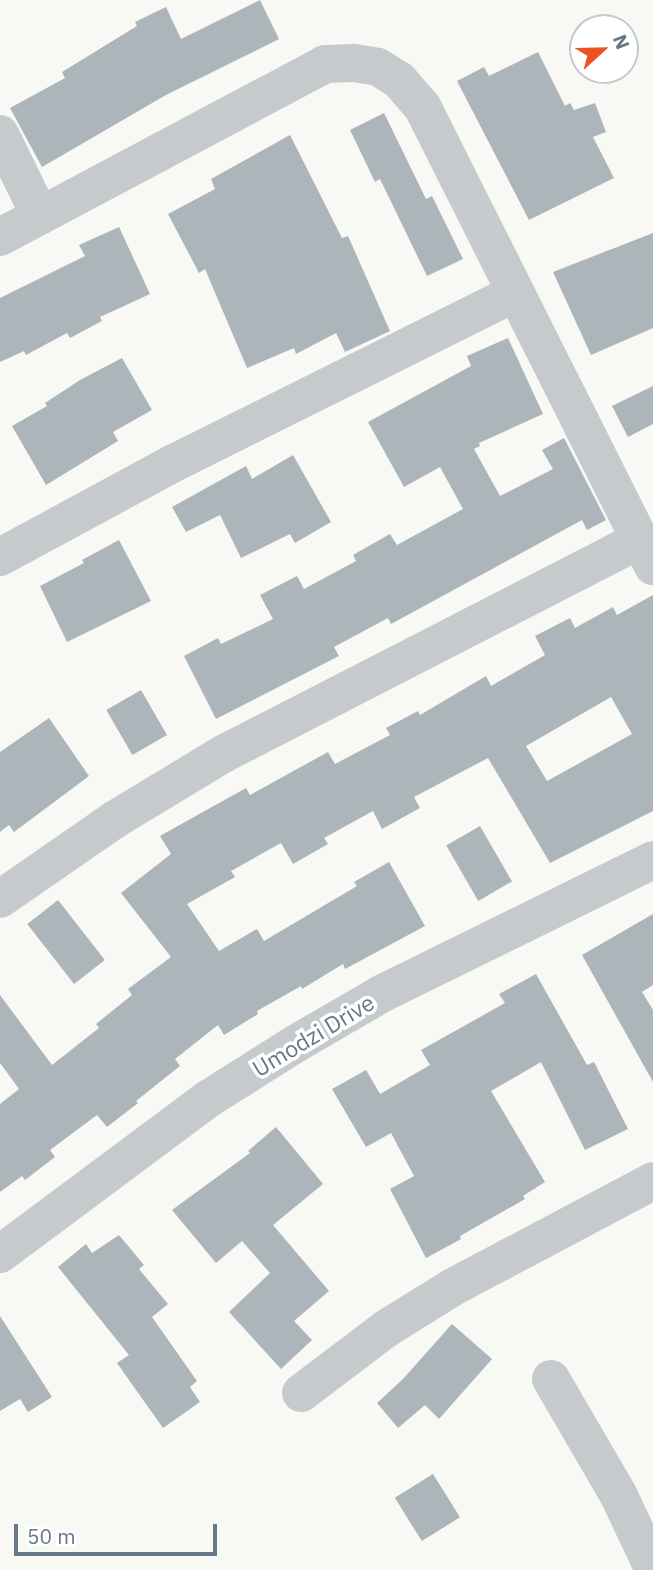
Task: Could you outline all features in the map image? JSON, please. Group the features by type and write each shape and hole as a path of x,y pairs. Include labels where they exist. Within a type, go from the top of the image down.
{"street":[{"path":"0,237 326,64 354,62 378,67 398,80 422,106 647,553 223,754 114,820 0,899"},
{"path":"0,134 40,216"},
{"path":"0,557 174,463 515,293"},
{"name":"Umodzi Drive","path":"0,1254 208,1099 295,1044 383,993 653,860"},
{"path":"301,1393 387,1328 453,1287 653,1181"},
{"path":"551,1379 620,1496 653,1567"}],"building":[{"path":"260,0 279,39 166,95 42,167 10,108 65,78 62,72 137,26 135,22 166,7 181,39"},
{"path":"538,52 565,106 570,103 574,110 595,103 606,132 593,137 614,178 529,220 457,81 484,67 489,76"},
{"path":"384,113 426,199 432,196 463,259 427,276 380,179 375,182 350,130"},
{"path":"290,135 342,238 348,236 390,331 345,352 336,333 296,354 294,348 247,368 205,269 199,273 168,214 215,189 211,179"},
{"path":"119,227 150,294 100,317 102,321 70,338 67,333 26,355 24,351 0,362 0,298 85,256 79,245"},
{"path":"653,233 653,328 591,355 553,272"},
{"path":"508,338 543,414 479,443 480,446 474,449 500,496 553,469 542,450 564,438 606,520 587,530 582,520 391,624 388,618 334,647 339,656 216,719 184,656 218,638 221,644 273,619 260,595 297,576 304,589 356,561 353,555 390,534 397,545 463,509 440,467 404,487 368,422 471,366 467,356"},
{"path":"122,358 152,410 113,432 118,441 46,485 12,426 47,406 45,403 80,380"},
{"path":"653,386 653,424 628,437 612,406"},
{"path":"293,455 331,522 295,543 290,534 241,558 220,515 186,532 172,507 246,466 252,479"},
{"path":"119,540 151,601 67,642 40,586 84,563 82,560"},
{"path":"653,595 653,811 550,863 488,758 414,797 420,808 382,829 373,811 324,838 328,844 293,864 281,843 231,871 235,877 187,904 219,951 257,929 264,941 357,886 354,882 389,862 425,926 345,969 343,964 302,989 301,986 257,1011 258,1014 224,1035 218,1025 175,1059 180,1066 107,1127 97,1115 50,1150 55,1157 25,1180 22,1176 0,1192 0,1104 19,1089 0,1063 0,995 52,1065 99,1028 96,1024 132,995 128,989 171,957 121,893 171,854 160,836 246,788 250,795 328,752 335,764 390,735 386,728 418,711 420,715 486,676 491,686 545,655 535,636 570,618 575,628 613,607 617,615","holes":["611,697 632,734 547,781 526,746"]},
{"path":"141,690 167,735 132,755 106,710"},
{"path":"49,718 89,776 14,832 9,825 0,832 0,752"},
{"path":"480,826 512,881 478,901 446,846"},
{"path":"58,900 105,960 74,984 27,924"},
{"path":"653,914 653,985 642,992 653,1010 653,1082 582,955"},
{"path":"536,974 587,1065 594,1062 628,1129 585,1150 541,1062 491,1091 545,1182 523,1196 525,1199 426,1258 390,1189 414,1176 391,1133 366,1147 332,1089 366,1070 380,1094 430,1065 421,1050 505,1003 499,994"},
{"path":"276,1127 323,1184 273,1225 329,1291 294,1321 312,1340 281,1369 229,1312 270,1273 242,1241 216,1263 172,1210 250,1153 248,1151"},
{"path":"119,1235 144,1265 139,1269 168,1304 152,1317 197,1381 190,1387 200,1402 163,1428 117,1363 129,1355 58,1267 86,1244 92,1253"},
{"path":"0,1316 52,1397 28,1412 20,1399 0,1411"},
{"path":"452,1324 492,1359 439,1419 425,1405 398,1428 377,1403 403,1379"},
{"path":"433,1474 460,1517 422,1541 395,1498"}]}
